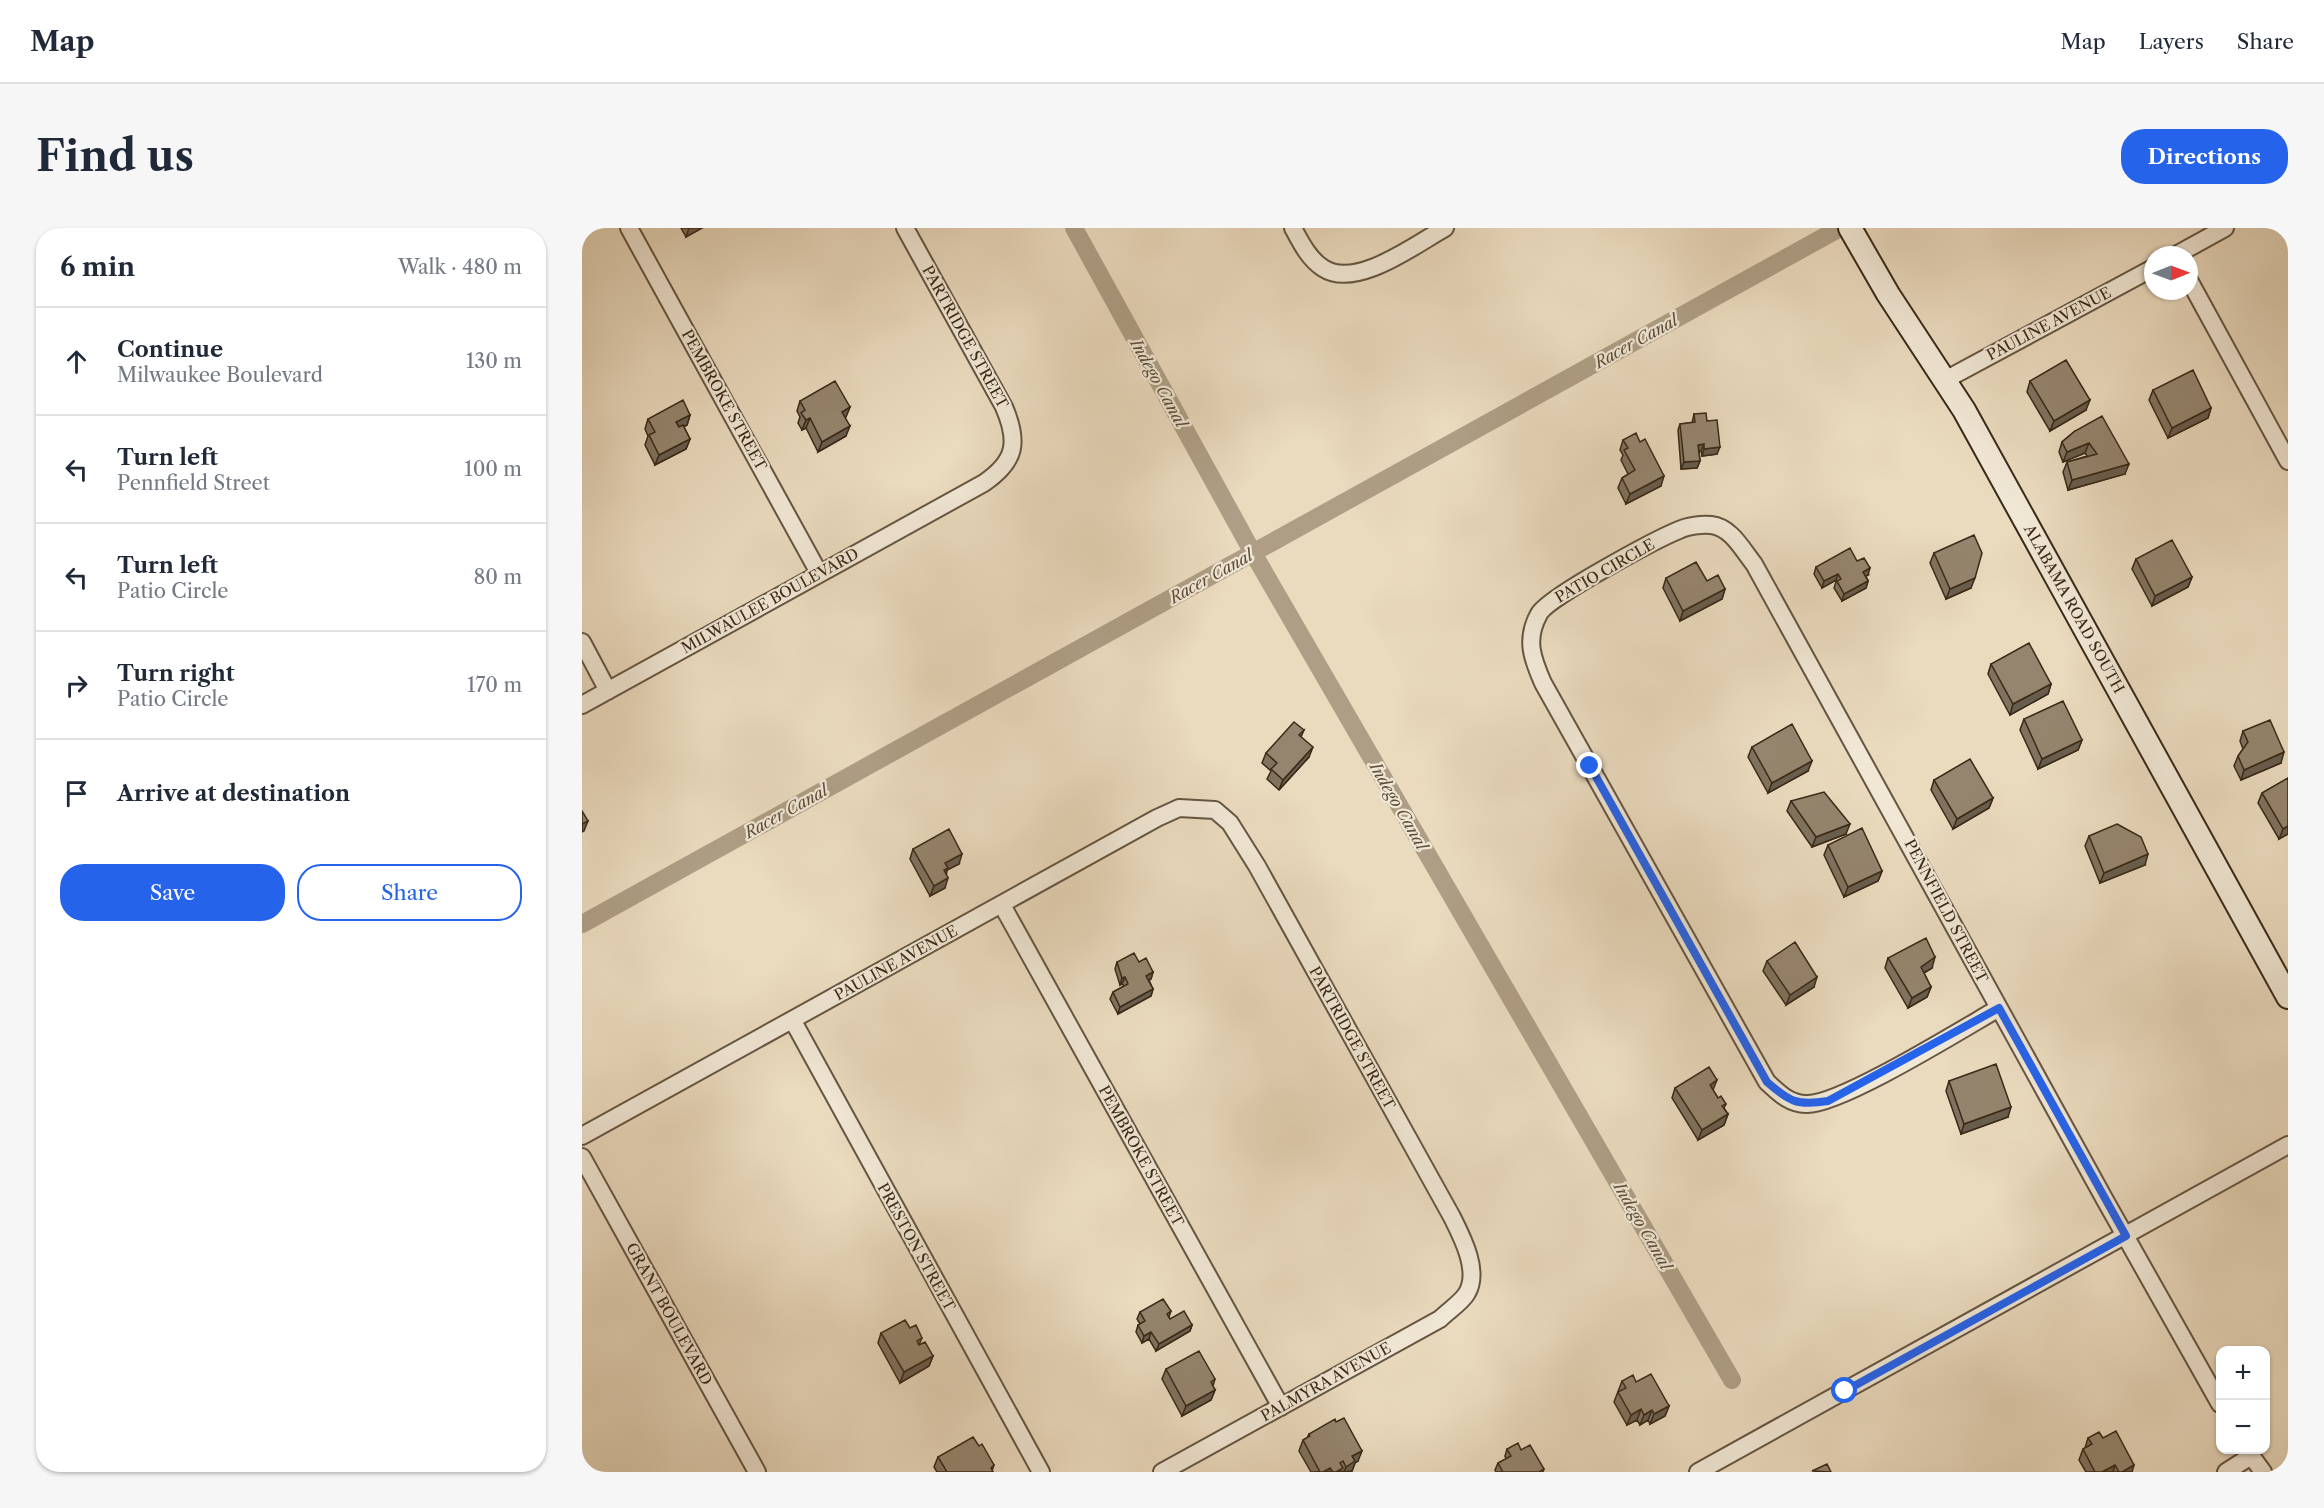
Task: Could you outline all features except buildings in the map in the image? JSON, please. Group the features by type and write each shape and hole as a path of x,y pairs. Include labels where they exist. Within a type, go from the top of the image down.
{"street":[{"name":"PEMBROKE STREET","path":"629,228 819,573"},
{"name":"PARTRIDGE STREET","path":"904,228 1004,407 1012,428 1013,451"},
{"path":"1293,228 1306,252 1324,269 1346,275 1367,271 1445,228"},
{"path":"2192,246 2225,228"},
{"name":"ALABAMA ROAD SOUTH","path":"1856,237 1888,294 1970,421 2288,997"},
{"name":"PAULINE AVENUE","path":"1945,380 2144,273"},
{"path":"2198,296 2288,461"},
{"name":"MILWAULEE BOULEVARD","path":"582,705 958,498 1001,471 1013,451"},
{"name":"PATIO CIRCLE","path":"1712,525 1682,528 1555,599 1540,612 1529,637 1532,659 1553,702 1747,1049 1767,1082 1788,1100 1806,1104 1828,1101 1999,1008"},
{"name":"PENNFIELD STREET","path":"1712,525 1730,532 1754,564 2218,1400"},
{"path":"582,642 608,691"},
{"name":"PAULINE AVENUE","path":"582,1136 1179,808 1215,810"},
{"name":"PARTRIDGE STREET","path":"1215,810 1230,823 1315,970 1452,1217 1461,1237 1472,1275"},
{"name":"PEMBROKE STREET","path":"1002,905 1281,1407"},
{"name":"PRESTON STREET","path":"793,1021 1041,1472"},
{"path":"1698,1472 2288,1145"},
{"name":"GRANT BOULEVARD","path":"582,1157 757,1472"},
{"name":"PALMYRA AVENUE","path":"1162,1472 1440,1319 1467,1293 1472,1275"},
{"path":"2226,1472 2248,1454"},
{"path":"2250,1454 2263,1472"}],"waterway":[{"name":"Indego Canal","path":"1074,228 1253,553 1732,1380"},
{"name":"Racer Canal","path":"582,924 1840,228"}],"route":[{"path":"1590,766 1767,1082 1788,1100 1806,1104 1828,1101 1911,1058 1999,1008 2126,1236 1845,1391"}]}
